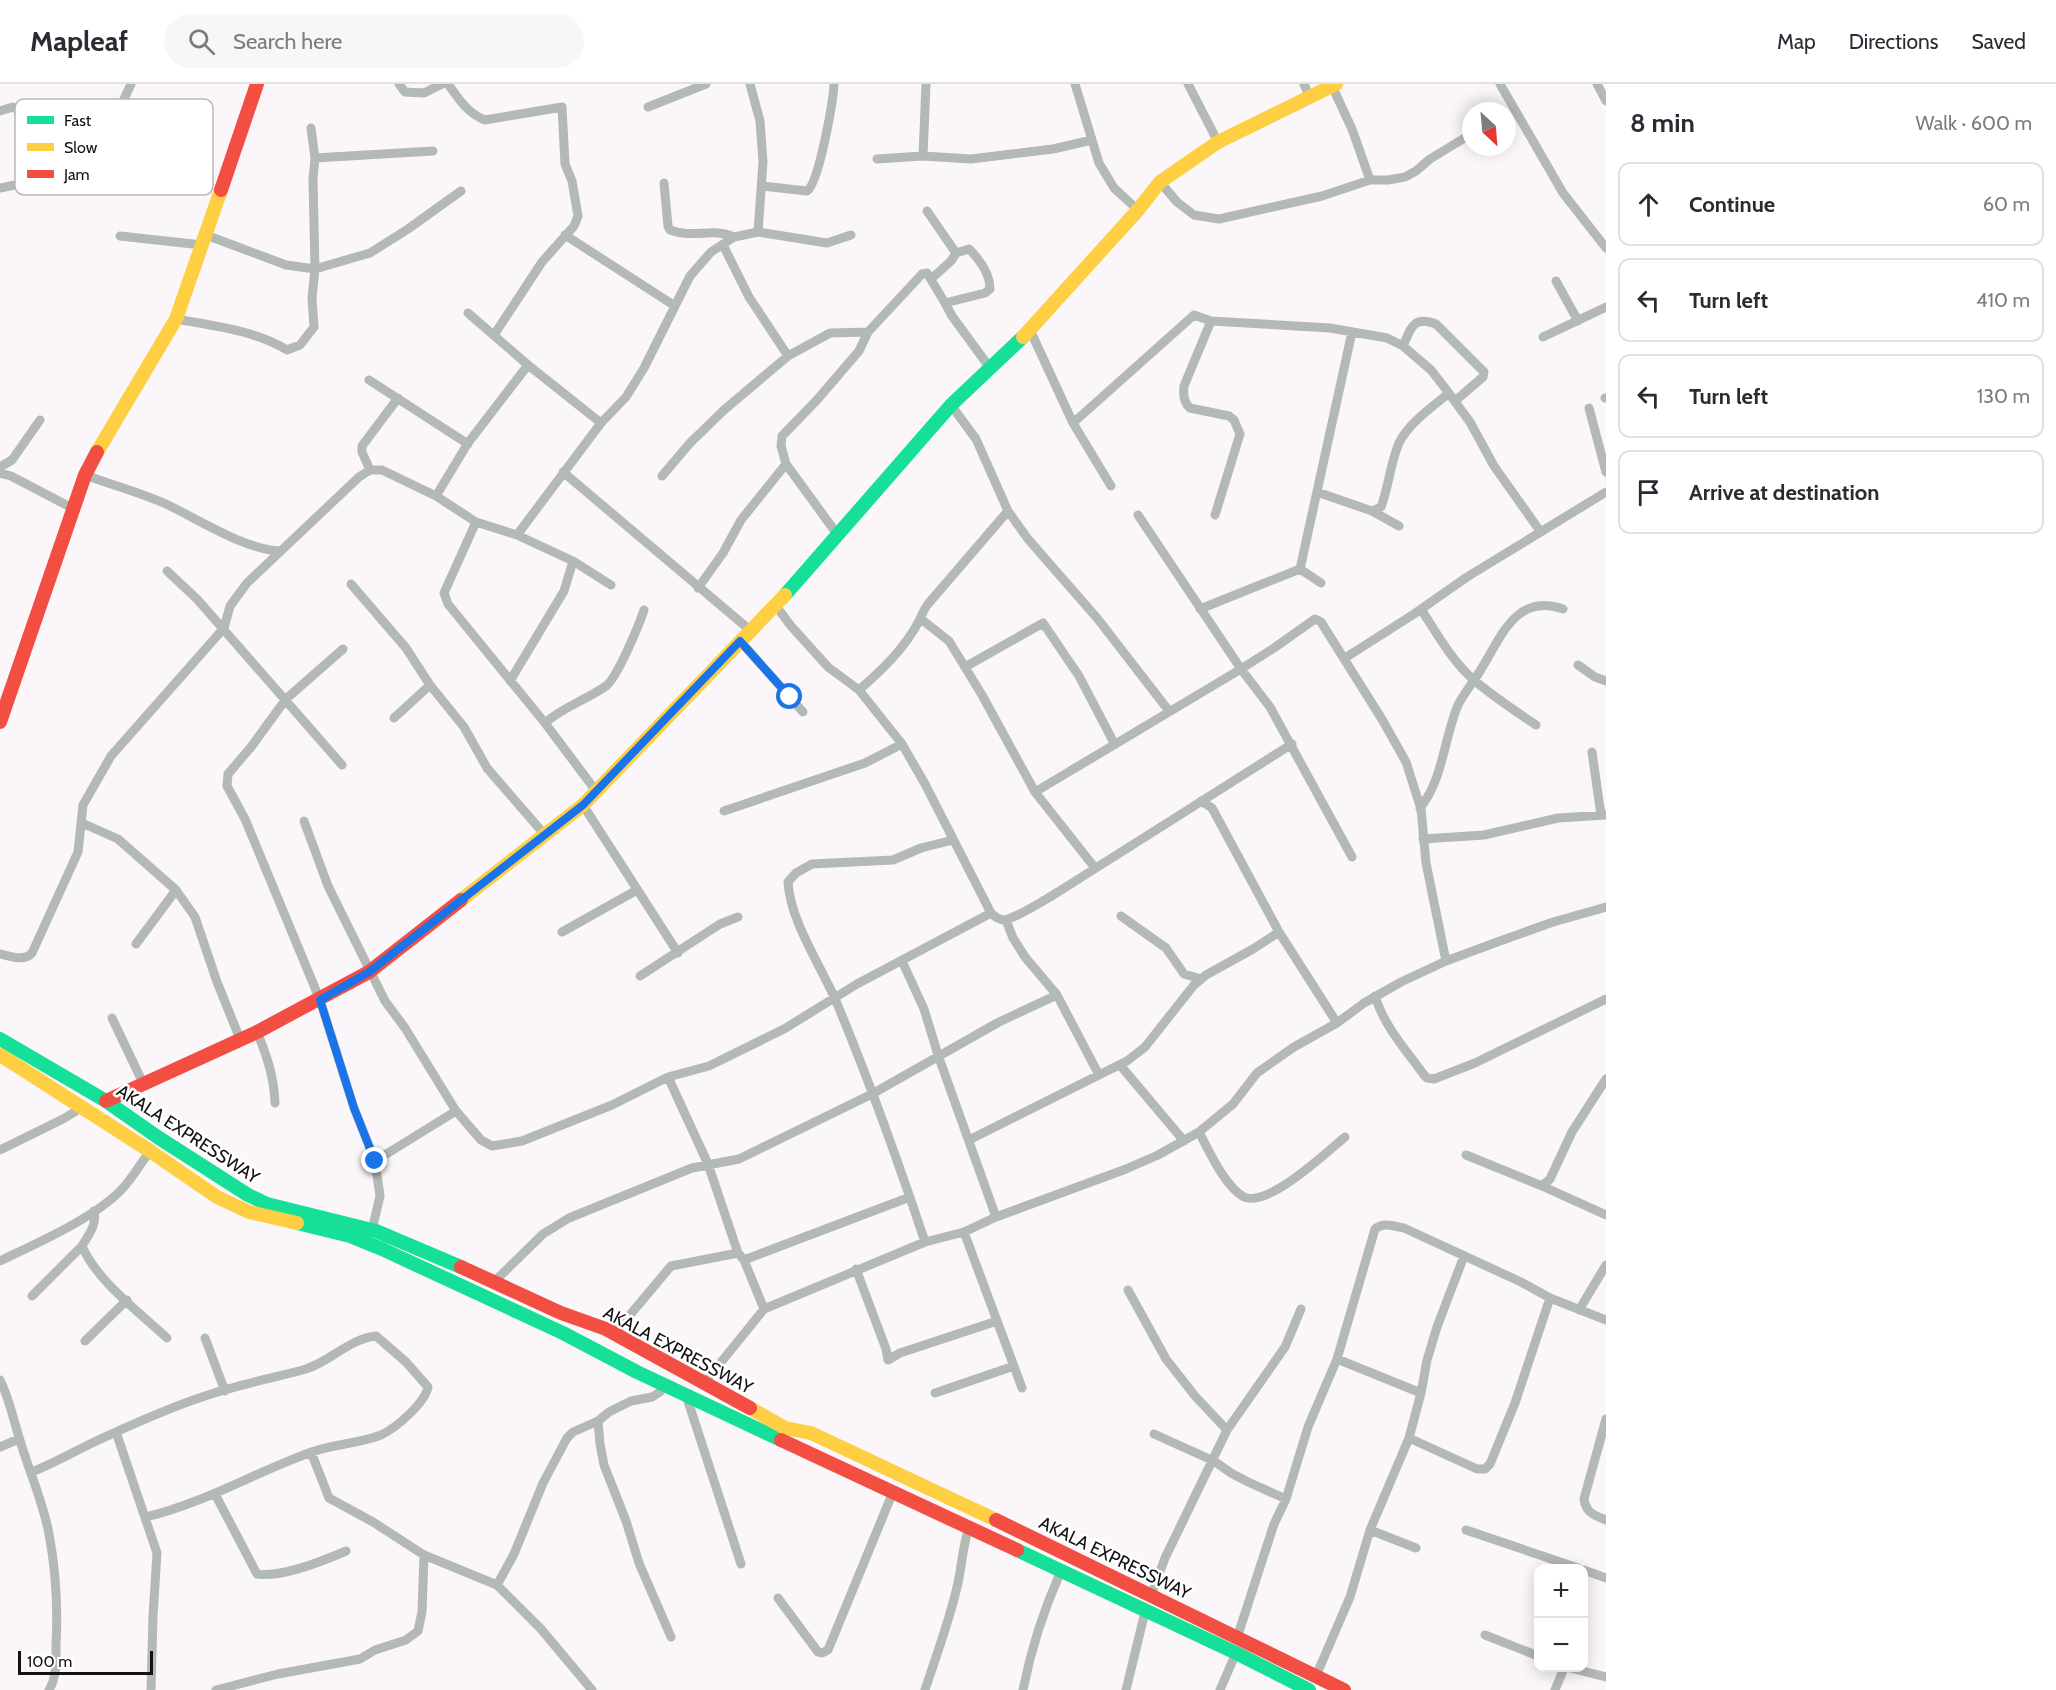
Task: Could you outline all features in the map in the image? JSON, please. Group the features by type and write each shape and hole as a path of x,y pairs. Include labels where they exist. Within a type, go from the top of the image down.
{"main road":[{"path":"0,722 85,475 111,426 176,319 257,84"},
{"path":"106,1101 257,1032 369,972 583,805 776,606 951,405 1030,330 1138,210 1160,182 1218,142 1306,90 1334,85"},
{"name":"AKALA EXPRESSWAY","path":"0,1039 106,1101 248,1196 267,1204 372,1230 436,1255 561,1313 610,1331 785,1428 811,1433 1344,1690"},
{"name":"AKALA EXPRESSWAY","path":"0,1055 218,1197 249,1212 350,1236 382,1248 563,1333 637,1372 1236,1653 1309,1690"},
{"path":"607,1356 610,1331"},
{"path":"637,1372 649,1352"},
{"path":"1185,1631 1194,1617"}],"street":[{"path":"124,99 131,84"},
{"path":"399,84 405,92 424,93 442,84"},
{"path":"448,84 468,111 484,120 562,107 565,164 572,181 578,216 574,226 542,262 494,335"},
{"path":"648,107 706,84"},
{"path":"750,84 760,121 764,162 758,232"},
{"path":"762,186 807,191 813,187 819,168 834,84"},
{"path":"923,156 926,84"},
{"path":"1075,84 1099,164 1114,188 1138,210"},
{"path":"1188,84 1218,142"},
{"path":"1500,84 1507,102"},
{"path":"1597,84 1606,101"},
{"path":"1334,85 1370,180"},
{"path":"0,111 15,108"},
{"path":"1516,120 1563,192 1606,248"},
{"path":"176,319 270,340 287,350 300,345 314,327 312,298 315,268 313,179 315,159 311,128"},
{"path":"1160,182 1177,202 1194,215 1220,219 1322,196 1370,180 1405,177 1462,139"},
{"path":"877,159 923,156 970,159 1053,149 1092,140"},
{"path":"315,159 433,151"},
{"path":"664,183 670,231 693,235 724,233 734,237"},
{"path":"0,188 15,184"},
{"path":"120,236 204,240 286,265 315,268 370,253 461,191"},
{"path":"927,212 956,254"},
{"path":"517,535 601,423 626,397 645,368 690,276 719,247 734,237 758,232 827,243 851,236"},
{"path":"704,234 719,247 788,356"},
{"path":"566,236 675,306"},
{"path":"931,279 956,254 969,249 989,278 990,289 985,293 945,303"},
{"path":"837,534 786,464 781,446 782,436 859,351 868,332 922,273 927,273 952,316 990,368"},
{"path":"1556,280 1578,321"},
{"path":"1543,337 1606,307"},
{"path":"468,313 528,365 601,423"},
{"path":"1073,423 1194,315 1211,321 1330,328 1387,338 1402,346 1431,370 1470,422 1494,466 1540,531"},
{"path":"1402,346 1413,325 1419,320 1428,321 1436,324 1484,372 1483,377 1455,401"},
{"path":"1211,321 1184,386 1183,394 1186,405 1190,408 1229,416 1234,420 1240,434 1215,515"},
{"path":"1030,330 1073,423 1111,486"},
{"path":"662,476 690,442 788,356 830,333 868,332"},
{"path":"1300,569 1352,332"},
{"path":"436,496 468,444 528,365"},
{"path":"369,380 468,444"},
{"path":"1372,511 1381,507 1392,464 1402,437 1418,419 1449,393"},
{"path":"370,470 362,452 363,446 398,398"},
{"path":"951,405 976,439 1008,511 1028,539 1097,618 1169,711"},
{"path":"1589,408 1606,472"},
{"path":"0,467 12,460 40,420"},
{"path":"698,588 723,553 741,520 786,464"},
{"path":"0,954 23,958 32,953 78,852 83,805 111,756 224,628 230,606 247,583 359,477 370,470 382,470 436,496 476,522 517,535 573,561 611,585"},
{"path":"563,472 751,631"},
{"path":"0,473 11,476 74,509"},
{"path":"85,475 167,505 224,534 269,551 280,551"},
{"path":"1317,492 1372,511 1399,526"},
{"path":"1345,658 1467,577 1606,492"},
{"path":"858,690 883,669 903,646 928,604 1008,511"},
{"path":"1138,515 1241,669 1260,692 1292,744 1352,857"},
{"path":"476,522 444,593 448,604 545,723 596,791"},
{"path":"510,681 564,591 573,561"},
{"path":"1300,569 1322,583"},
{"path":"1200,609 1300,569"},
{"path":"167,571 197,598 342,765"},
{"path":"351,584 406,648 430,685 464,727 488,768 545,835"},
{"path":"1420,808 1431,792 1458,704 1498,639 1511,621 1530,608 1550,604 1563,609"},
{"path":"776,606 828,667 858,690 902,744 930,792 991,913 1000,920 1006,920 1058,892 1292,744"},
{"path":"1421,609 1450,654 1473,680 1536,725"},
{"path":"545,723 557,712 609,684 638,628 644,610"},
{"path":"921,619 949,641 1035,792 1095,868"},
{"path":"1035,792 1059,780 1114,743 1241,669 1316,619 1321,622 1345,658 1406,762 1420,808 1433,904 1446,961"},
{"path":"965,667 1042,623 1079,676 1114,743"},
{"path":"740,641 803,712"},
{"path":"343,649 286,699 228,774 227,786 245,819 320,1000 354,1108 375,1161 380,1197 372,1230"},
{"path":"1578,665 1595,677 1606,681"},
{"path":"394,718 430,685"},
{"path":"724,811 865,763 902,744"},
{"path":"1423,839 1485,835 1547,819 1604,815 1592,752"},
{"path":"1212,808 1215,791"},
{"path":"1201,801 1212,808 1279,932 1337,1023"},
{"path":"583,805 678,953"},
{"path":"304,821 328,886 385,1002 405,1028 456,1111 481,1140 492,1146 522,1141 612,1105 668,1077 709,1066 784,1029 856,984 991,913"},
{"path":"82,822 118,839 176,890 195,917 217,982 240,1039"},
{"path":"925,1242 835,999 809,949 791,901 788,882 796,873 812,864 894,860 921,848 953,840"},
{"path":"136,944 176,890"},
{"path":"562,932 637,890"},
{"path":"705,1382 764,1309 925,1242 964,1233 996,1216 1126,1169 1199,1132 1233,1104 1257,1073 1294,1047 1337,1023 1375,996 1446,961 1553,922 1606,907"},
{"path":"1121,916 1166,948 1184,974 1201,979"},
{"path":"640,976 720,924 738,917"},
{"path":"1006,920 1013,938 1025,957 1057,995 1099,1075"},
{"path":"969,1140 1120,1065 1145,1047 1201,979 1279,932"},
{"path":"902,960 924,1009 938,1055 996,1216"},
{"path":"494,1282 543,1234 569,1218 692,1168 739,1160 872,1094 999,1022 1057,995"},
{"path":"1375,996 1379,1010 1390,1029 1424,1075 1434,1079 1475,1063 1606,999"},
{"path":"112,1018 143,1083"},
{"path":"257,1032 269,1063 274,1084 274,1103"},
{"path":"1120,1065 1184,1141"},
{"path":"668,1077 702,1153 741,1257 764,1309"},
{"path":"1546,1183 1572,1132 1606,1078"},
{"path":"0,1150 81,1108"},
{"path":"375,1161 456,1111"},
{"path":"1199,1132 1218,1169 1244,1196 1254,1198 1278,1190 1345,1137"},
{"path":"0,1261 74,1224 94,1211 122,1190 150,1151"},
{"path":"1466,1155 1546,1183 1552,1190 1606,1215"},
{"path":"610,1331 671,1266 741,1257 910,1197"},
{"path":"32,1296 81,1246 94,1227 96,1219 94,1211"},
{"path":"1237,1638 1274,1524 1286,1499 1308,1427 1337,1359 1375,1230 1379,1226 1384,1224 1404,1228 1550,1298 1606,1320"},
{"path":"964,1233 1022,1388"},
{"path":"81,1246 97,1271 167,1338"},
{"path":"1316,1676 1350,1597 1370,1530 1409,1438 1421,1393 1426,1360 1464,1256"},
{"path":"1579,1310 1606,1265"},
{"path":"856,1269 888,1360 900,1353 997,1321"},
{"path":"1128,1290 1166,1359 1195,1396 1227,1430"},
{"path":"1409,1438 1477,1469 1485,1469 1490,1464 1515,1403 1550,1298"},
{"path":"85,1341 127,1300"},
{"path":"1151,1596 1165,1558 1202,1479 1214,1461 1227,1430 1285,1347 1302,1309"},
{"path":"32,1472 116,1432 210,1394 308,1368 342,1348 367,1337 376,1336 406,1362 428,1387 427,1395 414,1409 398,1424 381,1434 310,1452 176,1510 146,1517"},
{"path":"205,1338 225,1391"},
{"path":"1337,1359 1421,1393"},
{"path":"935,1393 1014,1366"},
{"path":"0,1380 7,1394 19,1439 32,1472 49,1534 57,1608 55,1669 49,1690"},
{"path":"497,1585 514,1554 543,1483 567,1438 631,1401 652,1397 660,1392 664,1384"},
{"path":"686,1393 741,1564"},
{"path":"1606,1419 1584,1499 1585,1507 1589,1512 1606,1520"},
{"path":"598,1421 604,1465 626,1521 639,1563 670,1637"},
{"path":"116,1432 158,1553 151,1690"},
{"path":"1155,1434 1214,1461 1231,1473 1286,1499"},
{"path":"0,1447 19,1439"},
{"path":"310,1452 328,1498 373,1522 424,1555 497,1585 541,1629 592,1690"},
{"path":"778,1598 818,1652 828,1650 893,1492"},
{"path":"215,1494 257,1574 268,1576 346,1551"},
{"path":"925,1690 948,1621 957,1586 964,1541 969,1528"},
{"path":"1370,1530 1416,1548"},
{"path":"1466,1530 1564,1564"},
{"path":"216,1690 278,1674 360,1659 375,1650 406,1640 418,1631 422,1612 424,1555"},
{"path":"1023,1690 1037,1633 1061,1571"},
{"path":"1588,1571 1606,1578"},
{"path":"1126,1690 1145,1612"},
{"path":"1485,1635 1534,1654"},
{"path":"1220,1690 1236,1653"},
{"path":"1555,1690 1562,1672"},
{"path":"1586,1672 1606,1677"}],"traffic: fast":[{"path":"785,595 951,405 1023,337"},
{"path":"0,1039 106,1101 248,1195 267,1204 376,1231 461,1267"},
{"path":"297,1223 350,1236 382,1249 563,1333 637,1372 781,1440"},
{"path":"1017,1550 1236,1653 1309,1690"}],"traffic: slow":[{"path":"1023,337 1138,210 1160,182 1218,142 1336,84"},
{"path":"97,452 176,319 221,190"},
{"path":"461,900 583,805 785,595"},
{"path":"0,1055 150,1151 217,1197 249,1212 297,1223"},
{"path":"750,1408 785,1428 811,1433 996,1520"}],"traffic: jam":[{"path":"221,190 257,84"},
{"path":"0,722 85,475 97,452"},
{"path":"106,1101 257,1032 369,972 461,900"},
{"path":"461,1267 561,1313 606,1329 750,1408"},
{"path":"781,1440 1017,1550"},
{"path":"996,1520 1344,1690"}],"route":[{"path":"375,1161 354,1108 320,1000 369,972 583,805 740,641 790,697"}]}
